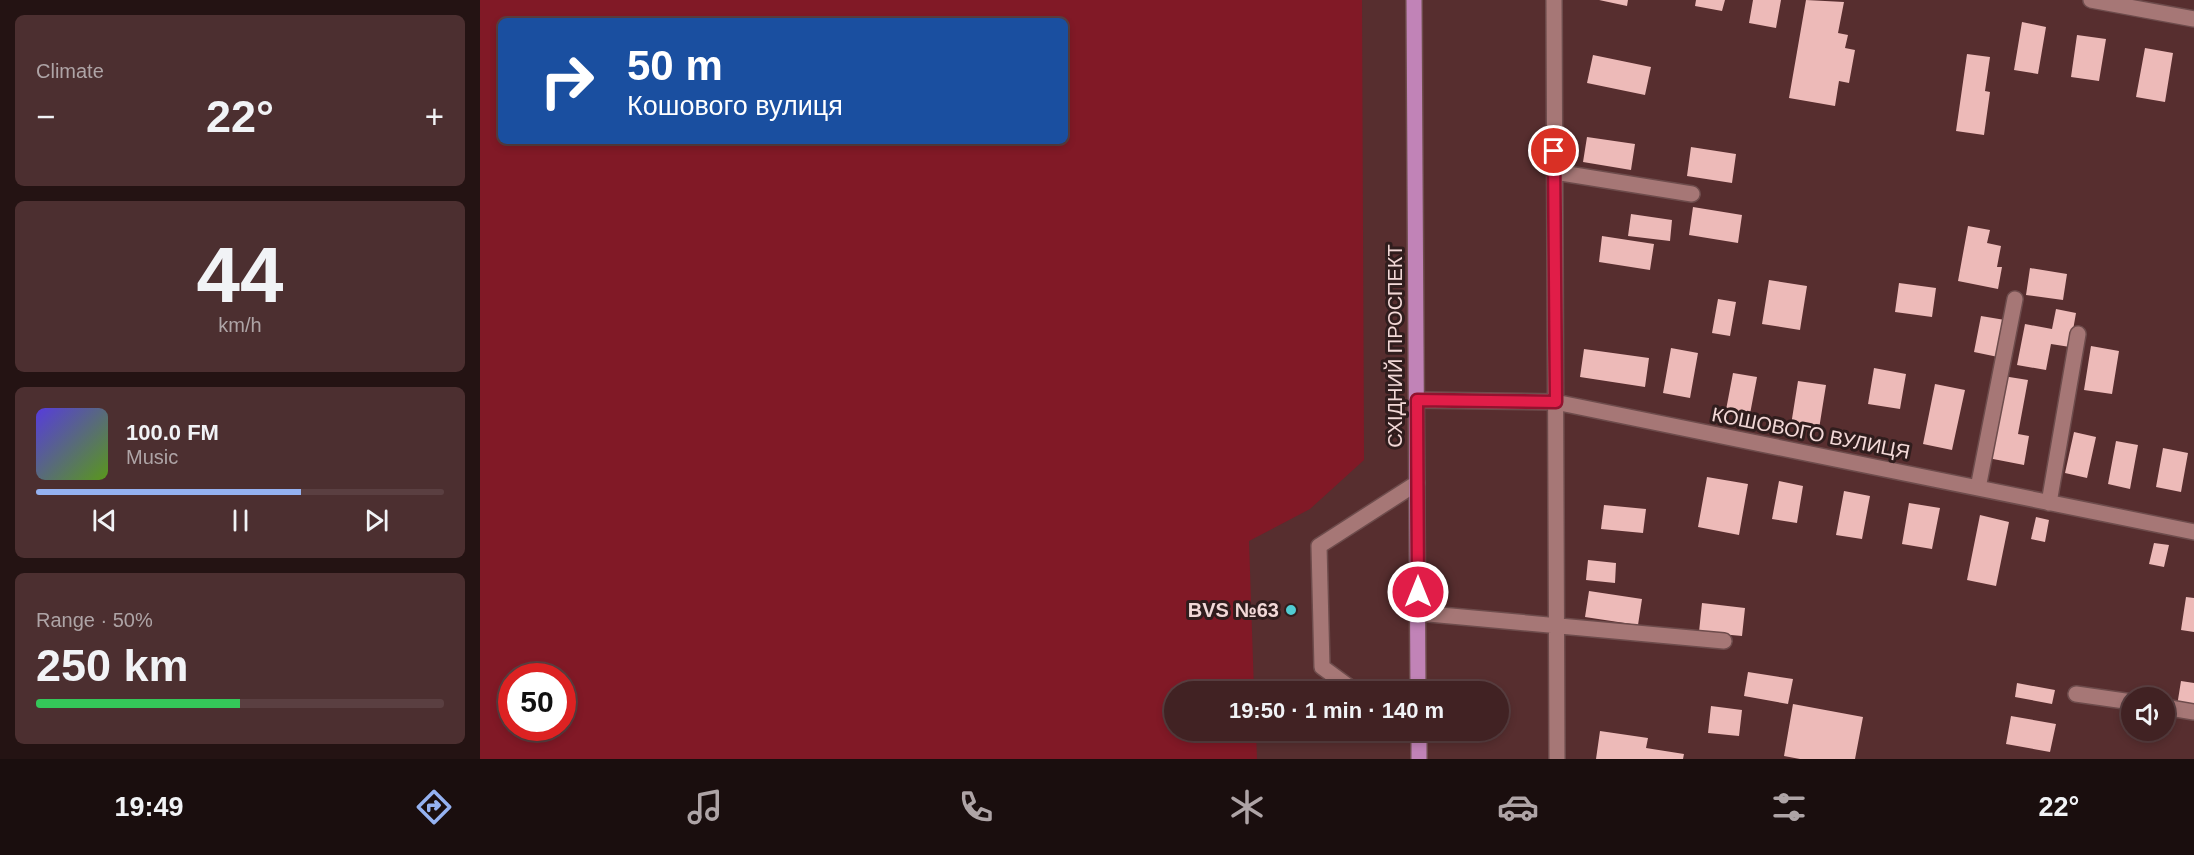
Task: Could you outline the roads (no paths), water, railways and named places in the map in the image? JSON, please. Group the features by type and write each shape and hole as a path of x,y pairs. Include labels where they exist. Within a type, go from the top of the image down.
{"main road":[{"name":"СХІДНИЙ ПРОСПЕКТ","path":"1414,0 1418,681"},
{"path":"1419,741 1419,759"}],"street":[{"path":"1554,0 1557,759"},
{"path":"2091,0 2194,19"},
{"path":"1555,172 1692,194"},
{"path":"1978,488 2015,299"},
{"path":"2049,503 2078,334"},
{"name":"КОШОВОГО ВУЛИЦЯ","path":"1417,400 1556,402 2194,532"},
{"path":"1341,681 1322,667 1319,546 1417,483"},
{"path":"1418,614 1724,641"},
{"path":"2076,694 2121,700"},
{"path":"2175,709 2194,712"}],"place":[{"name":"BVS №63","path":"1291,610"}]}
